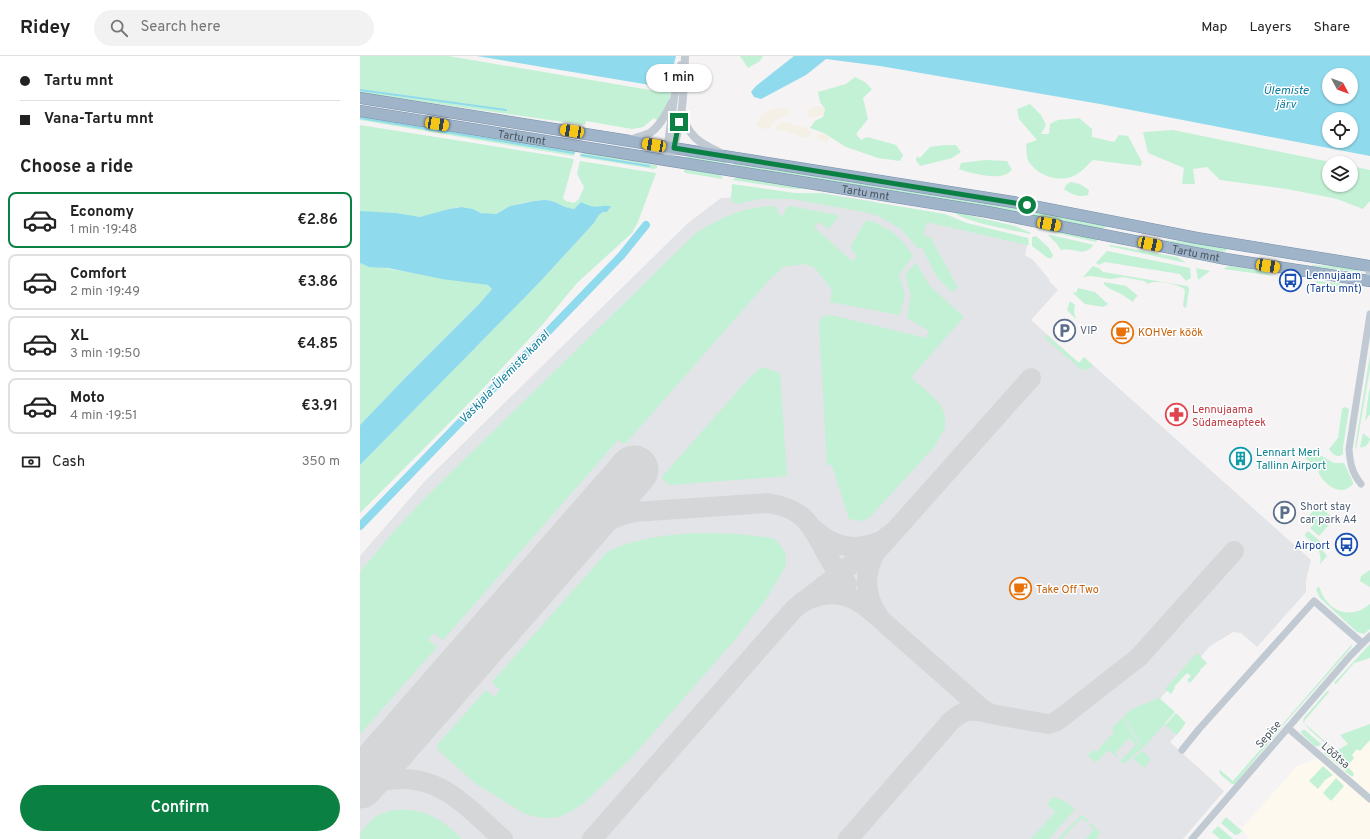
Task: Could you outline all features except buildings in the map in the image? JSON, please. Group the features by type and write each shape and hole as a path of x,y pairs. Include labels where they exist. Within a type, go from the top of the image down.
{"highway":[{"name":"Tartu mnt","path":"360,98 1013,202 1158,231 1366,265"},
{"name":"Tartu mnt","path":"360,111 988,212 1226,259 1370,281"}],"street":[{"path":"668,161 674,98 684,56"},
{"path":"670,148 681,109 684,56"},
{"path":"627,140 650,132 657,127 669,109 674,98"},
{"path":"681,109 686,124 694,138 703,145 731,158"},
{"name":"Tartu mnt","path":"1366,265 1370,275"},
{"path":"1361,484 1351,465 1350,449 1369,331 1370,314"},
{"path":"1182,750 1199,729 1314,601 1362,643"},
{"name":"Sepise","path":"1192,839 1362,643 1370,636"},
{"name":"Lõõtsa","path":"1288,728 1370,799"}],"shaded area":[{"path":"820,193 871,201 1028,242 1025,255 1033,260 1058,290 1031,320 1079,363 1084,357 1311,560 1306,580 1306,592 1257,647 1241,633 1233,632 1210,646 1197,661 1195,659 1150,710 1177,734 1170,742 1224,791 1183,839 360,839 360,556 425,481 687,224 721,198"},
{"path":"1370,730 1370,839 1249,839 1242,828 1297,766 1336,752"}],"green space":[{"path":"360,56 448,56 662,92 671,92 668,102 658,121 654,118 643,127 632,129 586,121 585,125 360,93"},
{"path":"740,56 763,56 760,61 748,68"},
{"path":"855,77 865,82 872,89 863,98 868,119 856,134 861,140 867,137 896,145 903,155 900,161 878,158 846,147 824,133 810,128 815,121 823,117 825,109 820,102 818,92 846,84"},
{"path":"1030,104 1041,115 1046,125 1041,134 1049,134 1050,124 1058,120 1079,118 1092,129 1092,137 1114,142 1119,135 1128,136 1142,162 1141,166 1093,160 1080,172 1071,177 1052,178 1040,173 1028,160 1026,144 1037,140 1019,119 1017,109"},
{"path":"360,116 574,151 574,156 360,120"},
{"path":"360,125 574,159 563,198 566,201 574,203 579,199 584,187 577,174 580,161 656,173 638,222 632,233 577,283 543,324 475,397 360,513 360,465 537,285 594,223 599,215 611,206 596,208 581,202 574,209 551,201 543,200 519,204 497,213 490,214 482,213 466,207 451,208 430,215 417,217 396,213 360,211"},
{"path":"1173,130 1322,160 1322,192 1358,192 1358,167 1370,170 1370,201 1363,209 1337,199 1287,189 1220,180 1207,167 1193,169 1195,184 1182,184 1184,168 1148,153 1143,132"},
{"path":"956,145 961,152 952,158 920,166 916,160 917,156 920,158 930,147"},
{"path":"584,152 655,165 657,168 654,169 580,157"},
{"path":"687,155 727,162 726,166 686,159"},
{"path":"985,160 1007,161 1012,170 1005,175 988,176 959,169 961,163"},
{"path":"734,163 985,202 1108,226 1102,229 733,167"},
{"path":"684,169 721,175 723,179 686,173 684,172"},
{"path":"738,177 814,189 793,189 732,180"},
{"path":"1071,182 1080,184 1089,190 1088,195 1075,195 1064,189 1066,185"},
{"path":"732,184 795,193 820,193 945,214 967,223 1028,238 1029,245 927,222 923,235 931,238 958,288 952,292 937,277 922,248 917,247 901,229 879,216 792,199 759,199 737,204 733,202 731,198"},
{"path":"774,206 777,208 779,215 784,215 786,209 790,206 837,215 837,219 828,229 819,222 814,227 852,261 857,256 852,251 851,246 867,220 888,229 899,238 913,256 899,275 905,294 900,315 830,302 832,290 815,268 805,264 783,267 769,280 627,442 623,444 618,440 443,640 434,633 428,640 437,647 360,734 360,572 396,529 429,494 695,234 715,222 733,214 762,207"},
{"path":"954,212 1015,226 1031,233 1029,234 967,219"},
{"path":"1041,227 1098,239 1096,242 1043,230"},
{"path":"1048,235 1094,245 1082,252 1066,249 1061,250"},
{"path":"1036,236 1049,248 1053,255 1052,258 1048,258 1032,246 1032,237"},
{"path":"1161,240 1191,242 1227,248 1226,251 1222,252"},
{"path":"1111,245 1177,257 1186,263 1108,246"},
{"path":"1107,251 1190,268 1191,278 1186,281 1180,274 1105,262 1099,265 1096,263"},
{"path":"360,263 364,265 488,285 492,289 360,425"},
{"path":"916,263 932,288 964,317 911,377 936,400 942,408 945,416 945,428 934,447 870,517 862,521 849,519 832,465 827,465 819,323 822,317 831,315 926,338 929,331 907,318 911,295 906,279 906,273"},
{"path":"1093,266 1103,272 1187,286 1189,290 1186,308 1183,306 1185,290 1178,286 1161,282 1148,284 1144,281 1123,277 1111,279 1091,276 1083,277"},
{"path":"1231,266 1264,271 1273,276 1224,269"},
{"path":"1312,266 1345,267 1364,273"},
{"path":"1196,268 1210,271 1198,280"},
{"path":"1320,281 1358,286 1362,290 1312,282"},
{"path":"1104,282 1126,286 1138,296 1133,302 1107,287"},
{"path":"1078,288 1095,292 1108,304 1103,307 1085,304 1073,293 1076,293"},
{"path":"1070,301 1075,305 1074,312 1076,319 1067,310"},
{"path":"1046,335 1079,363 1084,357 1093,366 1086,370 1079,368 1045,338"},
{"path":"1370,355 1370,369 1356,449 1355,447"},
{"path":"761,368 780,373 787,476 670,485 661,478 750,377"},
{"path":"1370,388 1370,414 1365,421 1369,391"},
{"path":"1344,407 1348,408 1349,410 1343,454 1337,456 1329,449 1338,438 1342,409"},
{"path":"1363,433 1370,439 1364,447 1360,447"},
{"path":"1311,450 1334,463 1344,463 1353,484 1345,490 1341,490 1332,487 1324,481 1316,468 1305,458"},
{"path":"1318,505 1334,519 1319,536 1310,528 1314,524 1308,517"},
{"path":"1308,531 1327,547 1323,551 1327,556 1320,564 1321,559 1319,551 1305,536"},
{"path":"706,533 738,534 772,538 778,542 785,552 785,567 767,598 733,642 633,756 585,802 572,811 559,817 548,818 525,814 476,784 439,751 437,745 486,690 494,697 500,690 492,682 607,552 630,543 655,537"},
{"path":"1370,570 1370,587 1360,581 1361,576"},
{"path":"1319,586 1322,595 1327,602 1340,611 1355,612 1370,604 1370,629 1364,634 1357,632 1320,598 1316,590"},
{"path":"1352,644 1351,648 1286,722 1235,784 1232,784 1220,774 1219,769 1233,781"},
{"path":"1370,644 1370,658 1354,663 1336,684 1334,683"},
{"path":"1197,653 1207,663 1190,683 1187,680 1191,676 1187,673 1174,687 1175,688 1171,694 1165,689"},
{"path":"1328,690 1329,692 1304,723 1336,751 1348,744 1340,735 1370,724 1370,740 1360,751 1357,749 1352,755 1354,758 1349,764 1310,730 1303,722 1304,718"},
{"path":"1158,697 1175,712 1143,748 1124,716 1132,709"},
{"path":"1176,713 1185,722 1177,735 1165,725"},
{"path":"1123,717 1142,749 1123,764 1120,761 1136,745 1129,738 1115,753 1118,756 1117,757 1108,750 1095,763 1088,755 1094,750 1096,752 1114,732 1112,728"},
{"path":"1302,730 1305,730 1321,744 1319,746 1315,746 1301,733"},
{"path":"1326,747 1353,772 1354,775 1352,777 1324,753 1323,750"},
{"path":"1143,751 1151,759 1144,768 1133,758"},
{"path":"1323,766 1333,775 1325,780 1318,789 1309,781"},
{"path":"1336,778 1344,786 1331,801 1323,793"},
{"path":"1055,797 1066,802 1075,809 1049,839 1031,839 1055,812 1047,804"},
{"path":"393,810 422,812 447,825 462,839 360,839 360,833 371,821 382,813"},
{"path":"1081,815 1089,820 1087,822 1081,818 1062,839 1058,839"},
{"path":"1226,817 1242,831 1239,834 1235,835 1221,823"},
{"path":"1091,823 1100,832 1097,839 1086,839 1094,829 1089,825"},
{"path":"1218,826 1233,839 1220,839 1212,832"}],"sand":[{"path":"819,106 824,108 823,115 812,118 807,114 808,109"},
{"path":"786,108 788,111 787,115 775,121 770,128 762,129 756,125 760,117 768,111"},
{"path":"784,122 808,128 812,134 806,138 776,129 776,125"},
{"path":"820,133 830,138 827,142 817,138 817,134 819,135"}],"water":[{"path":"477,56 676,56 669,83 662,87"},
{"name":"Ülemiste järv","path":"794,56 1370,56 1370,156 1328,148 1358,148 1358,112 1322,112 1322,147 1100,104 880,66 826,59 806,75 761,99 754,97 751,92 756,86"},
{"path":"544,200 552,201 574,209 581,202 594,207 611,206 607,212 603,212 599,215 594,223 537,285 360,465 360,425 492,289 488,285 442,279 388,268 369,267 360,263 360,211 396,213 420,217 462,207 473,209 481,213 496,214 510,206"}],"waterway":[{"path":"360,90 506,110"},
{"path":"360,118 574,153"},
{"path":"581,155 649,166"},
{"name":"Vaskjala-Ülemiste kanal","path":"360,526 621,256 646,225"}],"taxiway":[{"path":"878,615 870,600 867,584 871,561 875,553 1031,378"},
{"path":"569,544 600,525 634,512 768,503 790,509 804,519 815,533 833,565 847,584"},
{"path":"815,530 829,540 844,546 861,547 878,542"},
{"path":"592,839 794,609 893,532"},
{"path":"801,603 829,594 846,596 855,600 871,611 981,708 991,714 1048,724 1055,722 1065,715 1139,657 1234,551"},
{"path":"848,839 951,721 968,711 989,713"},
{"path":"360,791 374,784 395,779 417,780 431,784 457,798 503,839"}],"runway":[{"path":"360,784 634,470"}],"place":[{"name":"Lennujaam (Tartu mnt)","path":"1290,281"},
{"name":"VIP","path":"1065,330"},
{"name":"KOHVer köök","path":"1123,332"},
{"name":"Lennujaama Südameapteek","path":"1177,415"},
{"name":"Lennart Meri Tallinn Airport","path":"1241,458"},
{"name":"Short stay car park A4","path":"1285,512"},
{"name":"Airport","path":"1346,545"},
{"name":"Take Off Two","path":"1021,589"}],"route":[{"path":"679,122 674,148 1027,205"}]}
